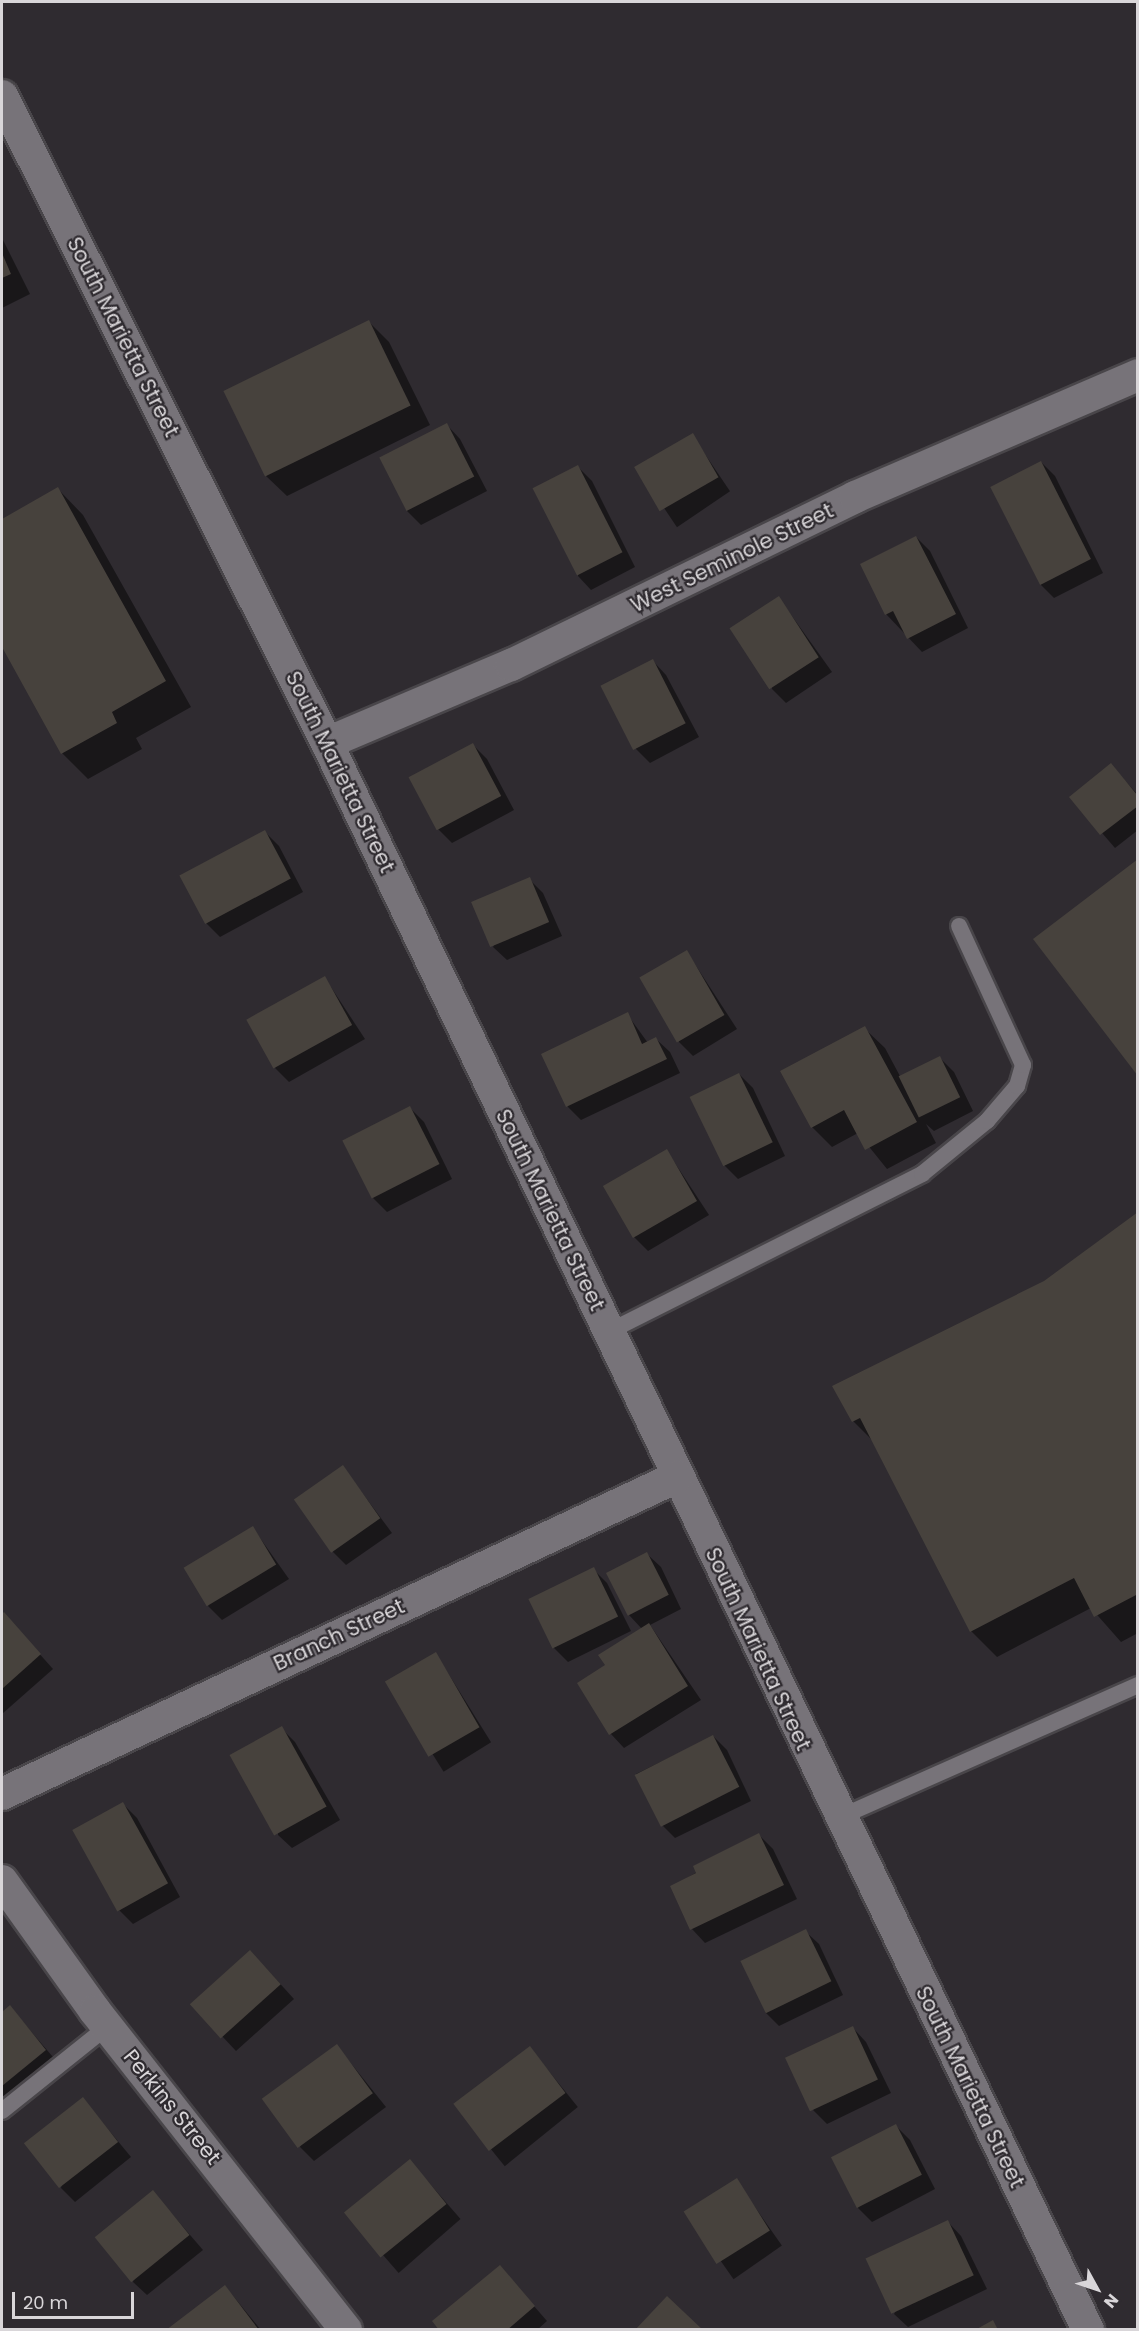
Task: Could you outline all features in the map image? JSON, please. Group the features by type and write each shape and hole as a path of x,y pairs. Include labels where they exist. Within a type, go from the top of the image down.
{"street":[{"name":"South Marietta Street","path":"2,96 327,743 838,1818 1088,2330"},
{"name":"West Seminole Street","path":"327,743 511,665 855,497 1137,375"},
{"name":"Branch Street","path":"2,1794 677,1477"},
{"name":"Perkins Street","path":"2,1881 108,2026 346,2330"}],"lane":[{"path":"608,1332 922,1174 987,1122 1017,1086 1023,1065 959,926"},
{"path":"838,1818 1137,1685"},
{"path":"2,2111 108,2026"}],"building":[{"path":"2,253 11,274 2,278"},
{"path":"369,320 411,405 265,476 223,391"},
{"path":"447,423 474,476 407,511 379,458"},
{"path":"693,433 718,477 660,511 634,467"},
{"path":"1041,461 1091,559 1040,585 990,487"},
{"path":"578,465 622,552 577,575 533,488"},
{"path":"58,487 166,681 112,712 117,723 61,754 2,647 2,519"},
{"path":"916,536 956,614 907,639 893,611 885,615 860,564"},
{"path":"779,596 819,657 769,689 730,628"},
{"path":"653,659 686,723 633,750 600,686"},
{"path":"473,743 501,796 437,830 409,777"},
{"path":"1111,763 1138,796 1138,806 1100,835 1069,797"},
{"path":"265,830 291,879 205,924 179,876"},
{"path":"1138,859 1138,1076 1033,939"},
{"path":"530,877 549,922 490,947 471,902"},
{"path":"687,950 724,1015 677,1042 639,978"},
{"path":"325,976 352,1025 273,1069 246,1020"},
{"path":"628,1012 642,1044 656,1037 667,1059 566,1107 541,1054"},
{"path":"865,1026 917,1122 865,1150 844,1110 811,1128 780,1071"},
{"path":"940,1056 960,1097 919,1118 899,1076"},
{"path":"739,1073 773,1142 723,1166 690,1097"},
{"path":"410,1106 440,1164 372,1198 342,1141"},
{"path":"667,1149 697,1201 633,1238 603,1186"},
{"path":"1138,1212 1138,1594 1094,1617 1074,1578 970,1632 860,1418 852,1422 832,1386 1044,1281"},
{"path":"343,1465 380,1518 331,1553 294,1499"},
{"path":"253,1526 276,1565 207,1606 184,1568"},
{"path":"647,1552 669,1595 628,1616 606,1573"},
{"path":"594,1567 618,1616 552,1648 528,1599"},
{"path":"4,1612 41,1654 2,1689 2,1614"},
{"path":"649,1623 688,1686 609,1735 577,1683 605,1665 598,1655"},
{"path":"436,1652 480,1727 428,1757 385,1682"},
{"path":"282,1726 327,1806 274,1836 230,1755"},
{"path":"713,1735 739,1787 661,1827 635,1775"},
{"path":"123,1802 168,1883 117,1911 72,1830"},
{"path":"759,1833 784,1885 690,1930 670,1886 696,1873 693,1866"},
{"path":"806,1929 831,1981 766,2013 740,1961"},
{"path":"250,1950 281,1984 221,2038 190,2004"},
{"path":"10,2005 46,2050 2,2086 2,2012"},
{"path":"853,2026 878,2079 810,2111 785,2058"},
{"path":"337,2044 373,2093 298,2148 262,2099"},
{"path":"530,2046 566,2093 489,2151 453,2104"},
{"path":"83,2097 118,2142 59,2188 24,2143"},
{"path":"896,2124 922,2175 857,2208 831,2157"},
{"path":"410,2159 447,2204 380,2258 344,2212"},
{"path":"737,2178 770,2231 716,2264 684,2211"},
{"path":"153,2190 190,2235 131,2282 95,2237"},
{"path":"948,2220 974,2275 891,2314 866,2258"},
{"path":"500,2265 535,2306 507,2330 439,2330 432,2321"},
{"path":"225,2285 259,2330 166,2330"},
{"path":"667,2296 703,2330 635,2330"},
{"path":"993,2320 998,2330 975,2330"}]}
